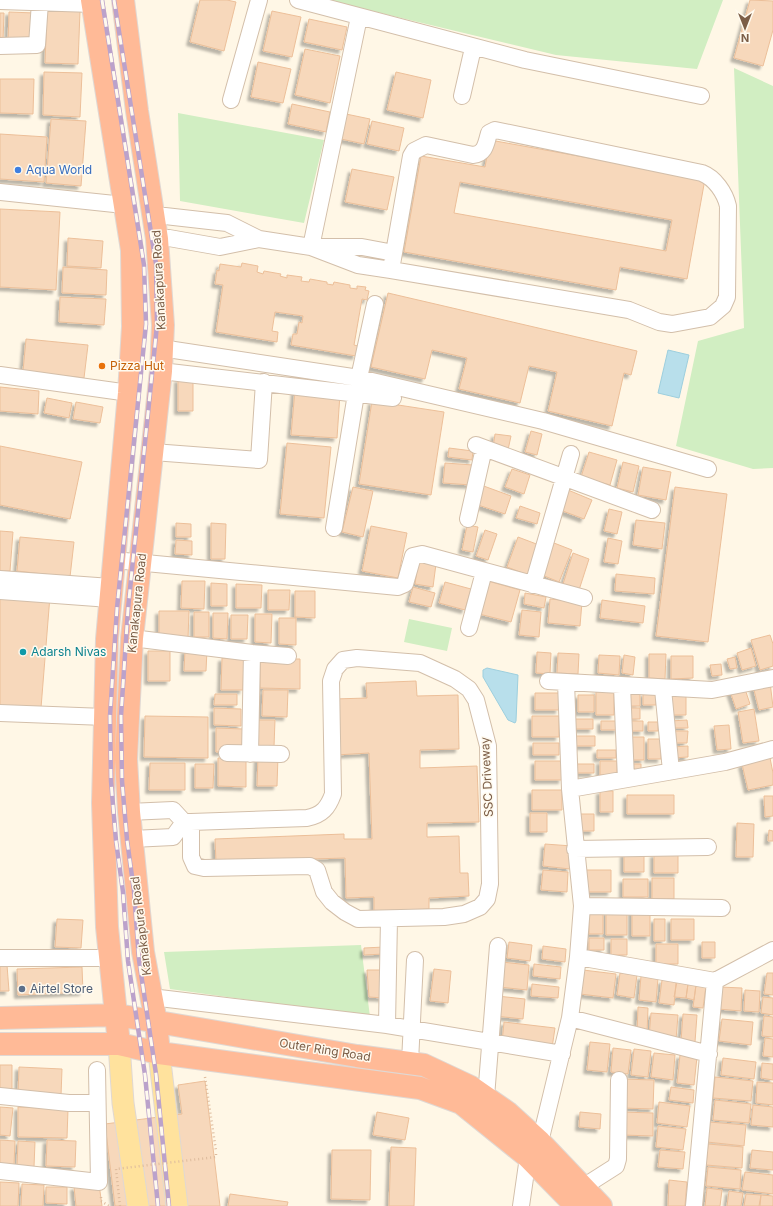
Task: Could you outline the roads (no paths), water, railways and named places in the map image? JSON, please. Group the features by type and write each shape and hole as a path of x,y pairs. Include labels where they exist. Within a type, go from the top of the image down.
{"highway":[{"name":"Kanakapura Road","path":"123,0 137,111 157,239 163,325 161,371 153,452 132,638 126,759 129,812 143,952 156,1022 159,1053"},
{"path":"92,2 132,250 133,327 130,393 110,593 103,803 110,958 119,1044"},
{"name":"Outer Ring Road","path":"0,1018 117,1015 357,1056 424,1065 472,1087 507,1112 534,1150 579,1197 601,1206"},
{"name":"Outer Ring Road","path":"0,1044 119,1044 159,1053 420,1088 462,1103 534,1150"}],"main road":[{"path":"119,1044 123,1103 138,1206"},
{"name":"Kanakapura Road","path":"159,1053 177,1206"}],"street":[{"path":"231,100 259,0"},
{"path":"298,0 473,48 701,96"},
{"path":"0,1 92,2"},
{"path":"0,46 37,45 40,2"},
{"path":"311,247 359,17"},
{"path":"462,96 473,48"},
{"path":"311,247 358,265 629,310 665,324 710,317 724,306 727,297 728,206 724,194 711,178 702,173 495,130 489,133 483,151 479,155 472,155 426,145 414,151 411,156 391,270"},
{"path":"0,192 124,205"},
{"path":"154,216 227,223 259,239 311,247 362,247 394,253"},
{"path":"157,239 169,238 220,248 259,239"},
{"path":"359,378 375,304"},
{"path":"161,348 359,378 543,421 708,469"},
{"path":"161,371 393,398"},
{"path":"0,375 130,393"},
{"path":"153,452 259,460 264,382"},
{"path":"334,528 356,394"},
{"path":"468,519 480,446 652,510"},
{"path":"533,585 563,476 571,454"},
{"path":"114,560 398,587 405,584 413,556 422,554 584,598"},
{"path":"469,628 484,572"},
{"path":"0,579 110,593"},
{"path":"0,592 110,593"},
{"path":"132,638 288,656"},
{"path":"250,754 252,653"},
{"name":"SSC Driveway","path":"357,658 420,663 455,679 469,689 476,700 483,722 488,746 491,870 487,899 480,908 464,914 444,917 358,919 345,912 332,902 324,892 317,870 310,866 204,868 195,866 191,857 188,822 307,818 324,812 333,794 331,681 335,669 343,660 357,658"},
{"path":"548,681 663,689 712,690 773,678"},
{"path":"521,1206 534,1150 562,1054 570,1018 578,957 582,906 570,789 566,682"},
{"path":"622,686 626,779"},
{"path":"663,689 670,771"},
{"path":"0,713 105,717"},
{"path":"570,789 725,762 773,749"},
{"path":"227,753 281,754"},
{"path":"129,812 173,810 188,822 173,837 132,838"},
{"path":"576,849 708,847"},
{"path":"582,906 722,908"},
{"path":"388,1025 389,919"},
{"path":"486,1097 498,946"},
{"path":"578,957 715,980 773,950"},
{"path":"0,958 110,958"},
{"path":"410,1062 415,960"},
{"path":"694,1206 715,980"},
{"path":"151,997 167,997 388,1025 562,1054"},
{"path":"570,1018 709,1054"},
{"path":"0,1171 99,1182 97,1070"},
{"path":"579,1197 616,1166 618,1159 619,1080"},
{"path":"0,1096 69,1103 97,1103"}],"water":[{"path":"668,350 689,355 679,398 658,393"},
{"path":"487,668 518,675 515,723 508,720 483,677 483,670"}],"railway":[{"path":"102,0 144,265 146,324 117,608 110,716 111,781 116,841 123,892 128,961 145,1075 158,1206"},
{"path":"114,0 156,264 157,325 128,609 121,716 122,781 127,840 134,891 139,960 156,1074 169,1206"}],"place":[{"name":"Aqua World","path":"18,170"},
{"name":"Pizza Hut","path":"102,366"},
{"name":"Adarsh Nivas","path":"23,652"},
{"name":"Airtel Store","path":"22,989"}]}
